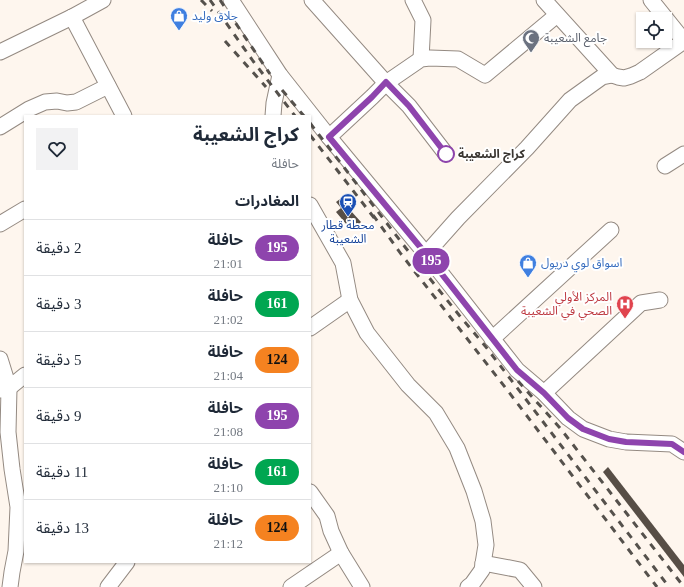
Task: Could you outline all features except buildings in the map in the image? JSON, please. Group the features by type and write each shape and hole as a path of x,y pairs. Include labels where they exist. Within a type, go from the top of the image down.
{"street":[{"path":"0,52 72,17 103,0"},
{"path":"231,0 280,75 329,137 426,254 517,370 544,393 568,418 583,429 609,439 626,442 672,444 684,452"},
{"path":"413,0 423,20 421,59"},
{"path":"544,0 612,75 624,78 640,72 684,41 651,0"},
{"path":"320,3 386,82 409,106 446,154"},
{"path":"329,137 386,82 421,59 458,59 485,75 557,15"},
{"path":"72,17 123,115"},
{"path":"273,115 280,75"},
{"path":"426,254 458,218 527,148 570,100 602,77 612,75"},
{"path":"0,127 45,102 76,102 108,86"},
{"path":"665,166 684,154"},
{"path":"311,207 343,263 350,300 367,333 408,385 436,413 458,448 474,491 483,521 486,545 482,570 468,587"},
{"path":"0,224 24,210"},
{"path":"492,338 611,230"},
{"path":"311,327 350,300"},
{"path":"544,393 641,303 660,300"},
{"path":"0,359 12,469 18,507 16,551 6,572 10,587"},
{"path":"4,389 24,376"},
{"path":"311,494 326,516 341,553 362,587"},
{"path":"291,587 341,553"},
{"path":"108,587 126,563"},
{"path":"483,563 520,570 534,587"}],"railway":[{"path":"201,0 212,11"},
{"path":"210,0 253,61 294,115"},
{"path":"220,0 270,74"},
{"path":"225,41 266,87"},
{"path":"282,90 303,115"},
{"path":"311,124 415,260 486,347 669,587"},
{"path":"311,136 375,219"},
{"path":"373,215 401,254 508,391 657,587"},
{"path":"518,381 560,428 684,587"}],"bus line":[{"name":"195","path":"446,154 409,106 386,82 338,130 329,137 426,254 517,370 544,393 568,418 583,429 609,439 626,442 672,444 684,452"}],"place":[{"name":"حلاق وليد","path":"179,31"},
{"name":"جامع الشعيبة","path":"531,53"},
{"name":"كراج الشعيبة","path":"446,154"},
{"name":"محطة قطار الشعيبة","path":"348,217"},
{"name":"اسواق لوي دريول","path":"528,278"},
{"name":"المركز الأولي الصحي في الشعيبة","path":"625,319"}]}
